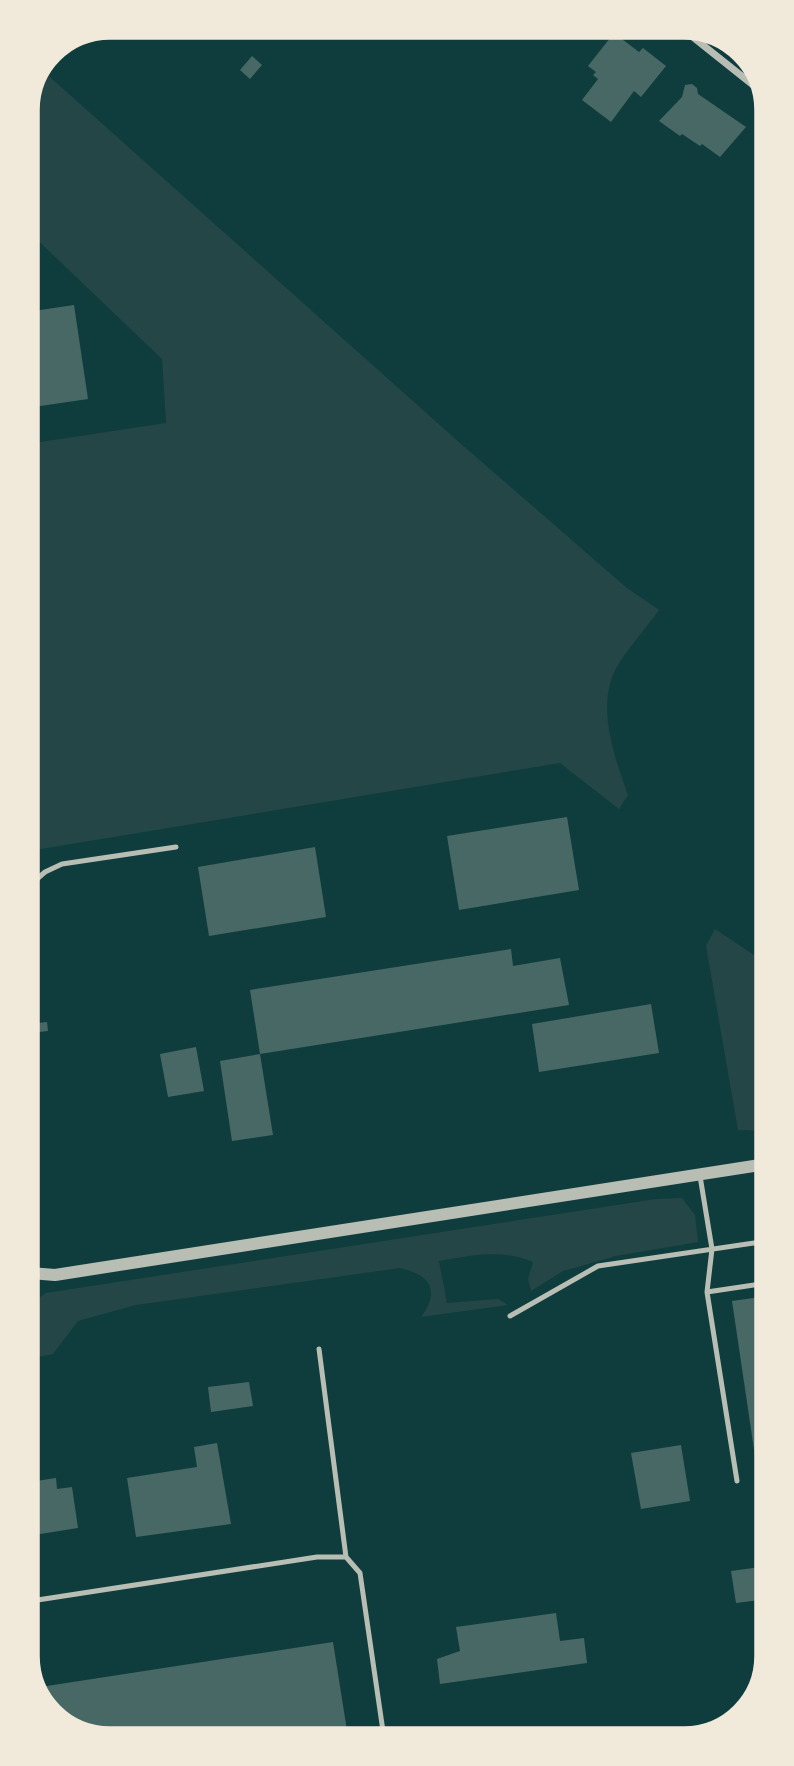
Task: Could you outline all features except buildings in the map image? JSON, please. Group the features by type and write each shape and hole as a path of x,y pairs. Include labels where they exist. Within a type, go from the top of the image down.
{"street":[{"path":"696,40 750,83"},
{"path":"38,1274 55,1275 756,1166"}],"lane":[{"path":"39,878 62,864 176,847"},
{"path":"700,1175 712,1249 708,1292 737,1481"},
{"path":"509,1316 598,1266 756,1242"},
{"path":"708,1292 756,1285"},
{"path":"319,1349 346,1557 360,1573 382,1727"},
{"path":"38,1600 317,1557 346,1557"}],"shaded area":[{"path":"48,75 460,443 627,588 659,610 619,663 608,695 607,712 612,746 628,795 619,809 560,763 39,849 39,442 166,423 162,359 39,241 39,106"},
{"path":"715,929 756,956 756,1131 738,1130 706,946"},
{"path":"682,1198 695,1215 698,1242 616,1256 563,1271 531,1291 528,1279 533,1262 521,1258 487,1254 439,1261 447,1303 498,1299 508,1305 421,1317 430,1299 429,1285 419,1275 400,1268 136,1305 78,1321 53,1354 38,1357 38,1298 46,1293 656,1199"}]}
